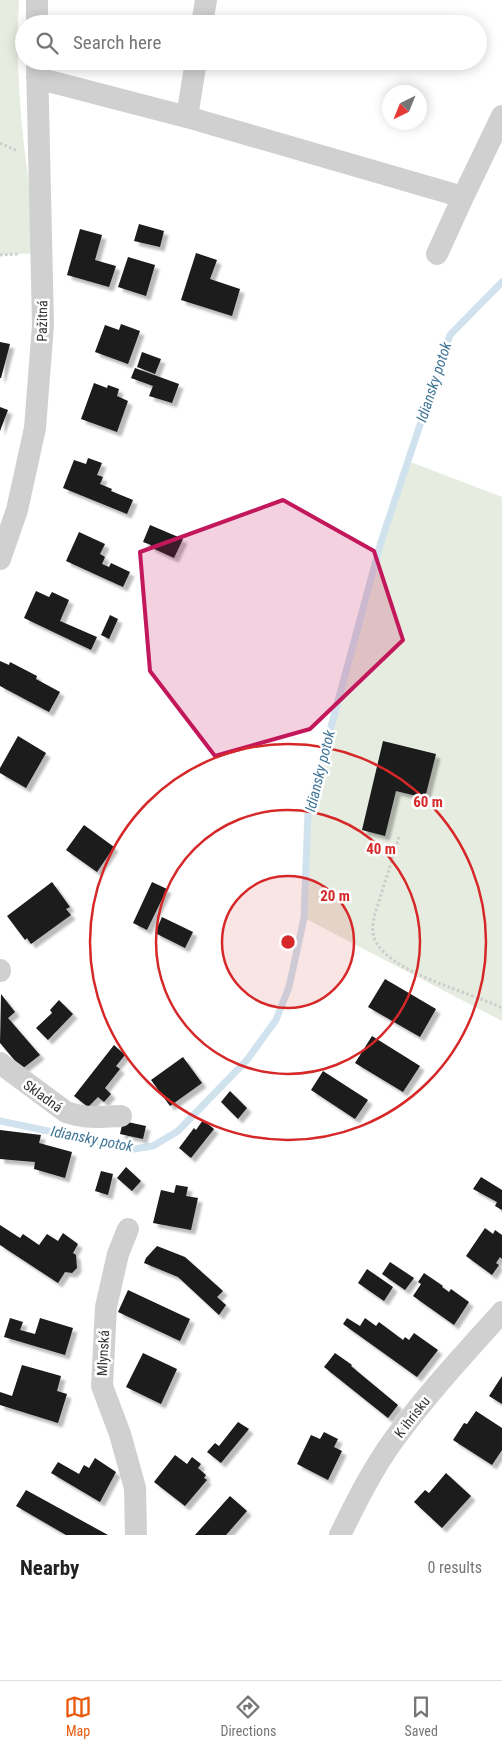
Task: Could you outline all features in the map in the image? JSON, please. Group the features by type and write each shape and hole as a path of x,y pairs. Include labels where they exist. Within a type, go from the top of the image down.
{"street":[{"path":"37,0 37,15"},
{"path":"204,15 206,0"},
{"path":"37,70 187,117 463,197"},
{"name":"Pažitná","path":"0,559 17,510 35,428 43,325 37,70"},
{"path":"187,117 195,70"},
{"path":"437,254 502,116"},
{"name":"Skladná","path":"0,1063 66,1112 78,1117 90,1118 121,1116"},
{"name":"Mlynská","path":"128,1229 118,1254 106,1307 102,1386 120,1434 135,1488 136,1535"},
{"name":"K ihrisku","path":"340,1535 359,1496 394,1439 442,1378 502,1312"}],"path":[{"path":"399,837 372,926 375,939 384,952 405,968 502,1008"}],"highlighted area":[{"path":"283,500 374,551 403,640 310,729 215,756 150,671 140,552"}],"shaded area":[{"path":"0,0 19,0 19,15 15,15 15,70 18,70 22,127 41,253 0,255"},
{"path":"408,461 502,497 502,1021 304,918 308,812 381,542"}],"building":[{"path":"139,224 164,231 160,247 134,241"},
{"path":"80,229 102,235 95,260 116,266 109,287 67,275"},
{"path":"196,253 217,260 210,279 240,289 232,316 181,300"},
{"path":"128,257 155,265 146,296 118,287"},
{"path":"121,324 140,331 128,364 95,352 105,325 119,330"},
{"path":"0,342 10,344 1,378 0,378"},
{"path":"142,352 161,359 155,374 137,367"},
{"path":"135,368 179,384 172,403 149,396 153,386 131,378"},
{"path":"94,383 107,388 108,385 119,389 117,396 128,401 117,432 81,419"},
{"path":"0,407 8,410 0,431"},
{"path":"88,458 102,463 97,475 103,477 100,484 133,500 127,514 63,488 74,460 86,464"},
{"path":"150,525 183,539 174,558 143,542"},
{"path":"79,532 105,544 100,554 105,557 102,564 109,567 111,563 130,572 123,587 66,561"},
{"path":"36,591 49,597 52,592 69,600 60,621 97,637 91,650 24,618"},
{"path":"110,615 118,619 109,639 101,635"},
{"path":"0,661 9,665 10,662 37,676 36,679 60,692 49,712 0,686"},
{"path":"18,736 46,753 26,788 0,773 0,768"},
{"path":"383,741 436,754 425,798 396,791 385,836 362,830"},
{"path":"84,825 114,847 97,872 66,850"},
{"path":"52,882 70,907 66,909 71,915 31,944 27,938 25,940 7,916"},
{"path":"152,882 167,889 147,930 133,923"},
{"path":"162,917 193,932 185,948 155,933"},
{"path":"385,979 436,1009 420,1037 368,1007"},
{"path":"1,994 15,1012 8,1018 40,1055 22,1069 0,1043"},
{"path":"59,1000 73,1014 48,1040 36,1028 52,1013 50,1010"},
{"path":"372,1036 420,1066 403,1092 355,1063"},
{"path":"114,1045 125,1055 116,1066 120,1069 105,1088 111,1094 104,1102 98,1097 88,1107 74,1096"},
{"path":"183,1057 202,1083 170,1106 151,1080"},
{"path":"323,1071 368,1100 355,1119 311,1090"},
{"path":"230,1091 247,1108 238,1119 221,1102"},
{"path":"203,1120 214,1129 191,1158 179,1148 194,1128 196,1130"},
{"path":"123,1121 146,1126 143,1139 120,1134"},
{"path":"0,1130 41,1135 39,1143 72,1152 65,1178 34,1169 35,1162 0,1159"},
{"path":"126,1167 141,1181 132,1191 117,1178"},
{"path":"101,1171 113,1174 108,1195 95,1191"},
{"path":"481,1177 502,1190 502,1210 495,1206 497,1202 473,1189"},
{"path":"176,1185 188,1187 186,1196 198,1198 191,1230 153,1223 161,1190 174,1193"},
{"path":"0,1225 20,1238 23,1234 39,1245 47,1234 58,1241 63,1233 78,1244 73,1253 76,1255 77,1268 72,1273 65,1272 58,1283 0,1245"},
{"path":"485,1228 493,1234 495,1230 502,1235 502,1259 500,1257 496,1263 499,1265 492,1275 466,1256"},
{"path":"157,1246 185,1257 223,1291 217,1297 226,1305 219,1315 178,1277 144,1263"},
{"path":"390,1262 414,1278 405,1290 382,1274"},
{"path":"367,1269 393,1287 384,1301 358,1283"},
{"path":"424,1273 449,1292 451,1289 469,1302 454,1325 413,1296 421,1284 418,1282"},
{"path":"128,1290 190,1319 180,1341 118,1312"},
{"path":"10,1318 23,1322 20,1330 35,1334 40,1318 73,1328 65,1355 4,1337"},
{"path":"347,1318 360,1326 365,1318 376,1326 379,1322 403,1340 405,1337 409,1340 414,1333 438,1350 417,1377 343,1324"},
{"path":"143,1353 177,1369 161,1404 126,1387"},
{"path":"335,1353 352,1365 398,1405 388,1418 324,1367"},
{"path":"22,1365 61,1376 57,1391 67,1394 58,1423 0,1405 0,1392 12,1396"},
{"path":"502,1376 502,1404 489,1396"},
{"path":"476,1411 502,1428 502,1450 492,1465 453,1440 464,1423 467,1424"},
{"path":"238,1422 249,1429 221,1463 207,1452 215,1443 219,1446"},
{"path":"324,1432 338,1439 334,1447 342,1451 328,1480 297,1464 311,1435 320,1439"},
{"path":"175,1455 187,1464 192,1457 201,1464 198,1468 206,1475 204,1478 207,1480 185,1506 154,1482"},
{"path":"95,1458 116,1472 100,1502 51,1473 58,1462 79,1474 84,1465 89,1468"},
{"path":"446,1473 471,1496 442,1528 414,1502 425,1490 429,1493"},
{"path":"26,1490 108,1535 66,1535 16,1506"},
{"path":"230,1496 247,1511 226,1535 195,1535"}],"waterway":[{"name":"Idiansky potok","path":"0,1121 134,1149 153,1146 178,1131 247,1060 276,1020 289,987 304,918 308,812 381,542 450,335 502,282"}]}
